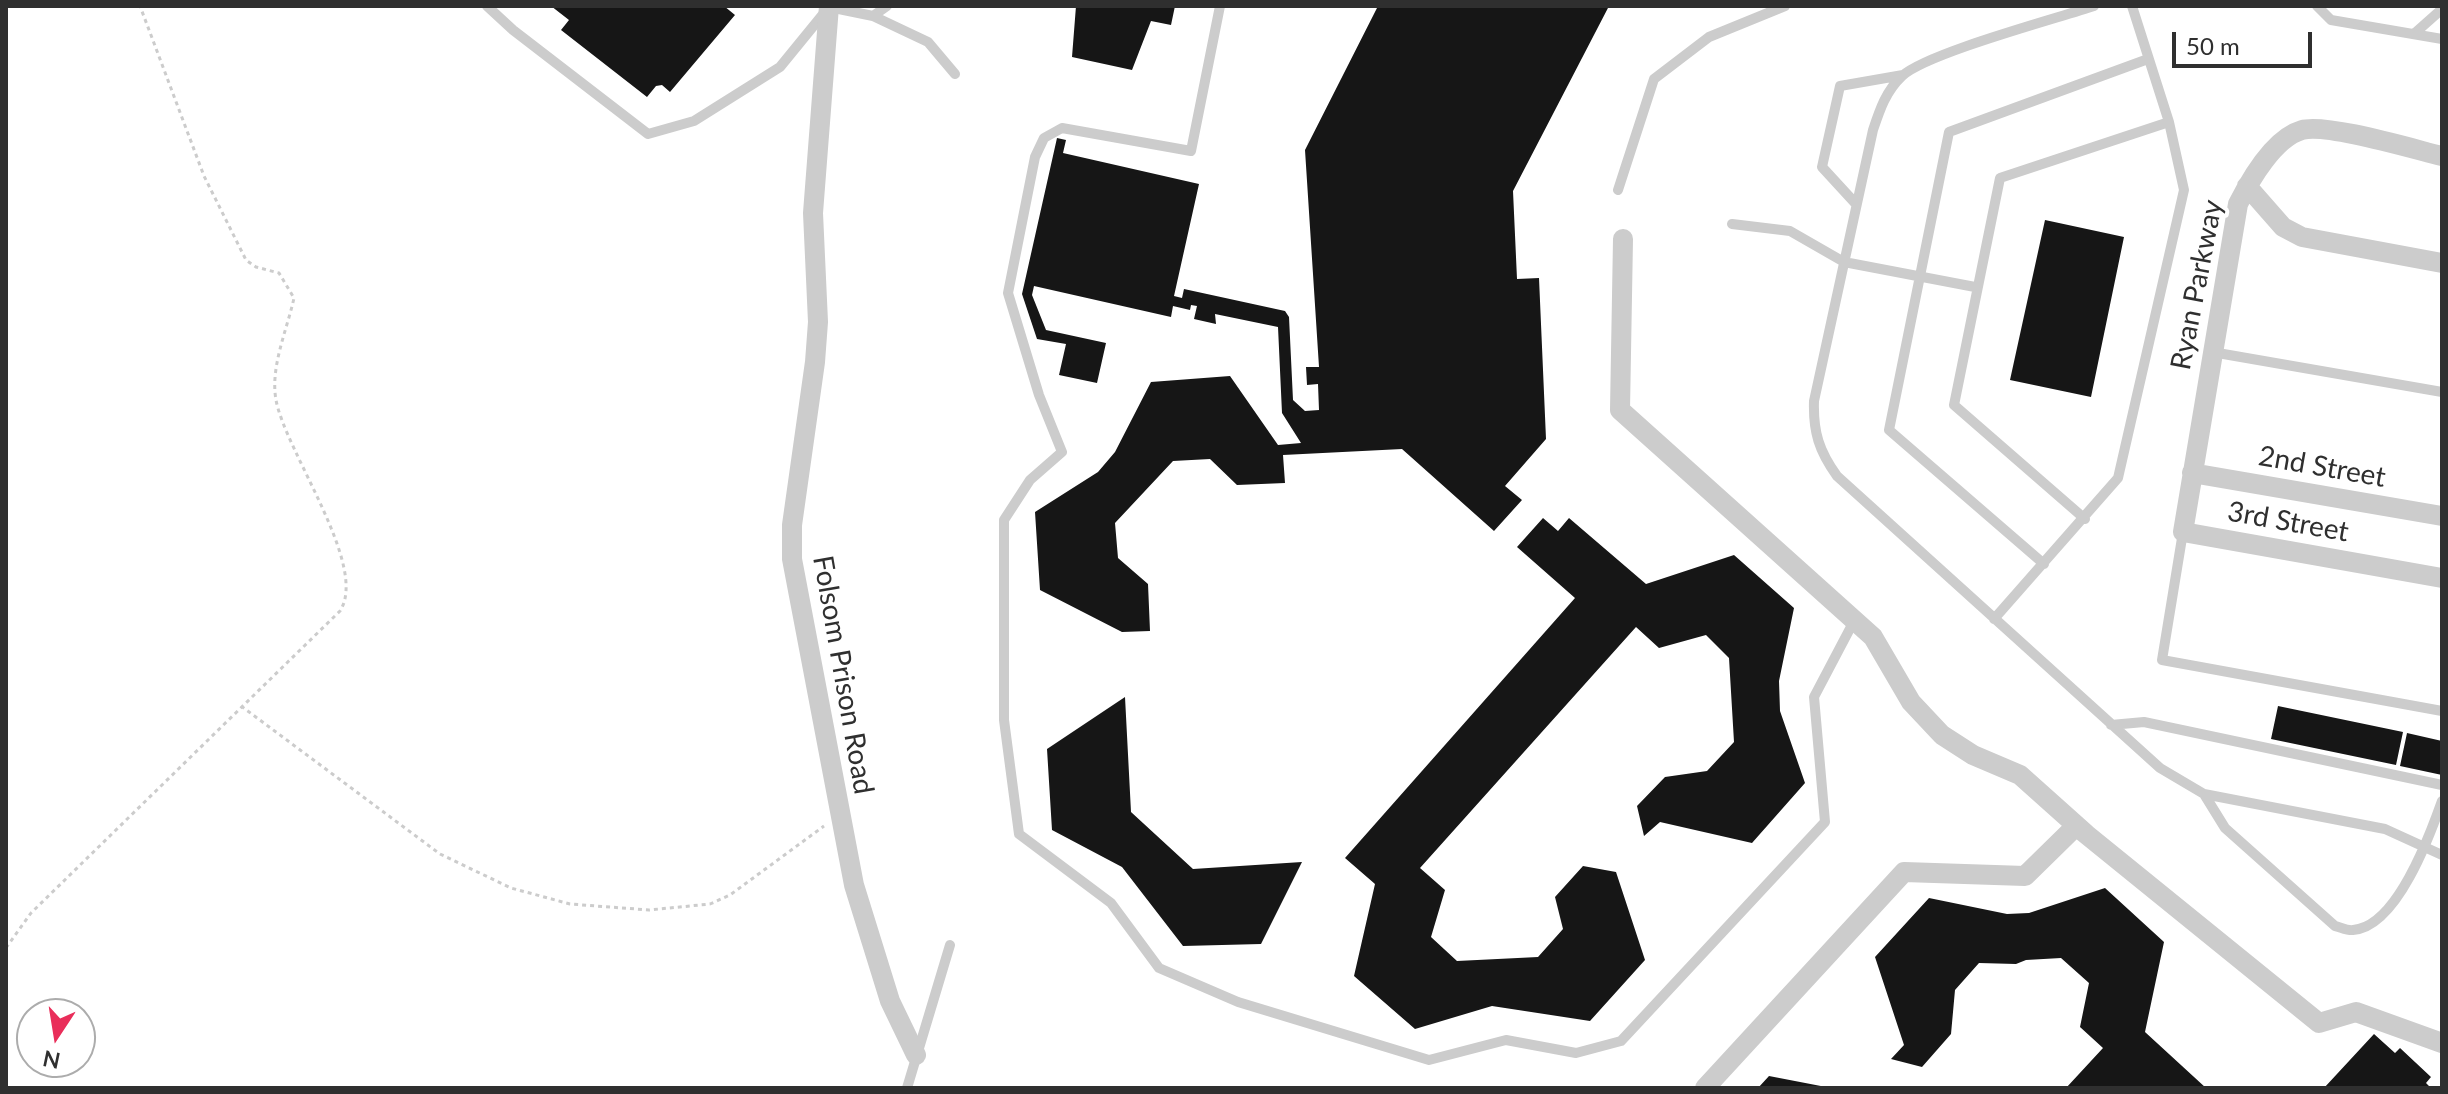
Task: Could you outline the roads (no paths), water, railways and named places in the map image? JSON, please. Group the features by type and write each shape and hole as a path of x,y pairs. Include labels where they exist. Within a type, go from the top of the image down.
{"street":[{"name":"Folsom Prison Road","path":"829,6 813,213 816,349 794,511 792,559 840,814 869,944 890,1001 916,1055"},
{"name":"Ryan Parkway","path":"2192,473 2238,204 2247,186 2281,142 2302,130 2324,130 2442,156"},
{"path":"2247,186 2283,227 2302,237 2442,263"},
{"path":"1623,239 1620,410 1873,637 1911,702 1942,735 1973,755 2020,775 2087,835"},
{"name":"2nd Street","path":"2192,473 2442,516"},
{"name":"3rd Street","path":"2192,473 2183,532 2442,578"},
{"path":"1705,1088 1904,872 2025,876 2076,826 2319,1023 2356,1012 2442,1043"}],"lane":[{"path":"487,6 513,30 648,134 694,121 780,67 829,6 873,16 928,42 955,74"},
{"path":"873,16 887,6"},
{"path":"1220,6 1191,151 1062,128 1044,138 1035,157 1008,293 1039,395 1062,452 1030,480 1004,520 1004,720 1019,834 1111,903 1159,968 1238,1002 1429,1060 1506,1040 1576,1053 1621,1041 1825,822 1814,697 1854,621"},
{"path":"1618,190 1654,79 1709,37 1785,6"},
{"path":"1856,204 1822,167 1840,86 1904,75 1929,61 2094,6"},
{"path":"1994,619 2118,478 2184,190 2169,122 2132,6"},
{"path":"2317,6 2331,20 2442,39"},
{"path":"2415,33 2436,11 2442,9"},
{"path":"2044,564 1889,430 1917,275 1949,132 2148,59"},
{"path":"1904,75 1883,100 1856,204 1814,401 1813,427 1820,453 1837,476 2160,768 2204,794 2385,829 2442,855"},
{"path":"2085,519 1954,405 1975,287 2000,178 2169,122"},
{"path":"1732,224 1790,231 1844,262 1975,287"},
{"path":"2212,352 2442,392"},
{"path":"2183,532 2162,660 2442,711"},
{"path":"2111,725 2144,722 2442,785"},
{"path":"2204,794 2225,828 2335,926 2352,930 2371,924 2414,876 2442,801"},
{"path":"907,1088 950,945"}]}
